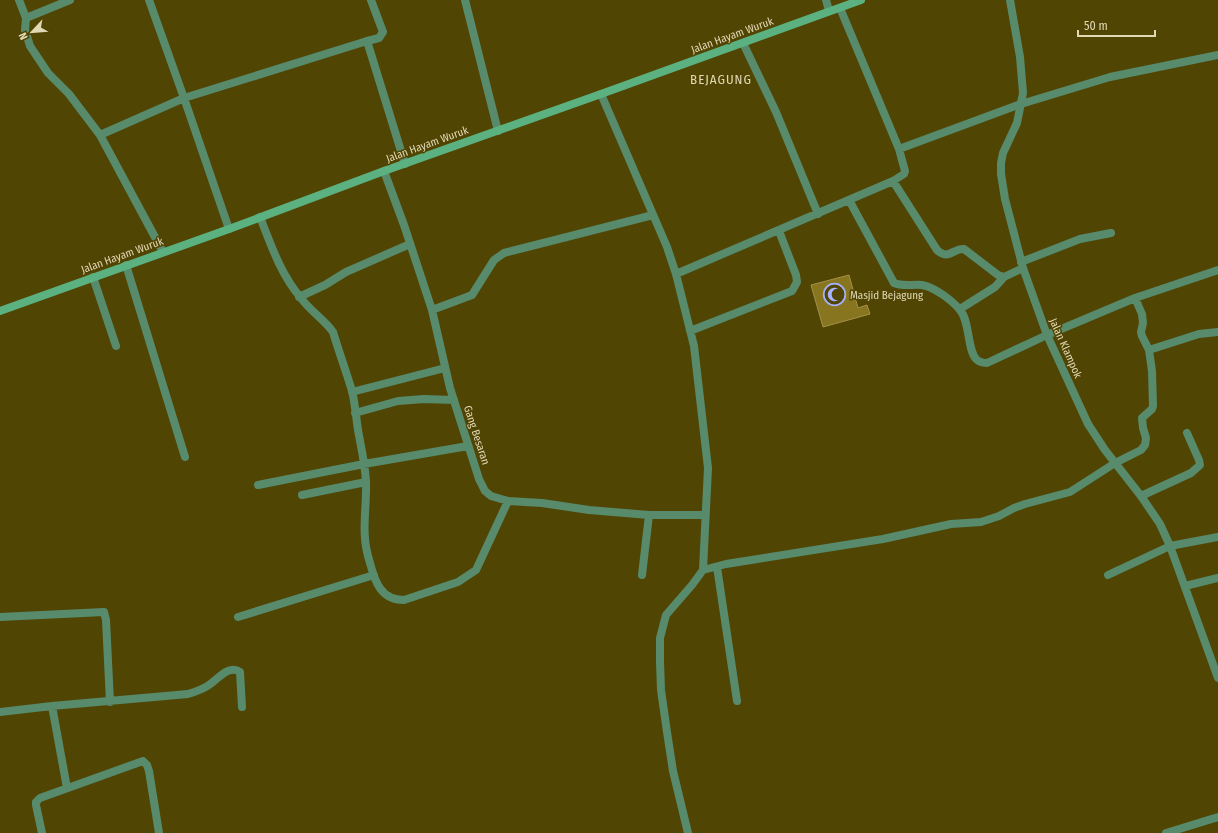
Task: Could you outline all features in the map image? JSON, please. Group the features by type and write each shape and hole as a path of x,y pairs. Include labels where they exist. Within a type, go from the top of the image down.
{"main road":[{"name":"Jalan Hayam Wuruk","path":"0,311 860,0"}],"street":[{"path":"19,0 26,18 25,30 30,46 48,73 69,94 100,135 163,252"},
{"path":"26,18 70,0"},
{"path":"149,0 229,229"},
{"path":"100,135 184,98 379,38 383,32 371,0"},
{"path":"465,0 498,130"},
{"path":"826,0 829,11"},
{"name":"Jalan Klampok","path":"1010,0 1022,72 1023,93 1017,123 1003,153 1001,169 1005,199 1022,265 1047,335 1088,424 1160,524 1170,546 1218,678"},
{"path":"676,274 818,214 893,181 904,174 905,171 899,149 840,8"},
{"path":"367,41 404,164"},
{"path":"743,43 776,112 818,214"},
{"path":"899,149 1021,104 1110,77 1218,56"},
{"path":"601,94 667,247 676,274 694,346 708,468 703,570 666,615 660,638 661,690 666,732 688,833"},
{"name":"Gang Besaran","path":"384,171 432,310 454,400 479,479 485,491 491,496 508,501 542,503 589,510 649,514 705,515"},
{"path":"893,181 937,250 942,254 947,255 962,248 998,275 1004,277"},
{"path":"849,200 894,283 903,285 922,285 932,289 940,293 960,310 964,317 973,354 976,360 980,362 987,363 1047,335 1135,298 1218,270"},
{"path":"432,310 472,295 494,260 504,253 653,215"},
{"path":"260,217 278,263 299,297 318,317 327,324 333,332 352,392 364,464 366,482 364,545 374,575 383,592 388,597 395,600 404,600 458,582 476,570 508,501"},
{"path":"690,331 792,291 797,282 796,275 779,231"},
{"path":"960,310 995,287 1004,277 1022,265 1080,239 1111,233"},
{"path":"299,297 325,285 346,272 410,244"},
{"path":"126,265 185,457"},
{"path":"93,277 116,346"},
{"path":"703,570 883,539 952,524 981,522 1025,504 1070,492 1115,463 1136,452 1144,445 1146,438 1142,418 1152,409 1152,371 1149,350 1141,332 1143,323 1142,314 1135,298"},
{"path":"1149,350 1199,334 1218,332"},
{"path":"352,392 445,368"},
{"path":"356,413 398,401 424,399 454,400"},
{"path":"1141,496 1191,473 1200,466 1199,460 1187,433"},
{"path":"258,485 364,464 468,446"},
{"path":"302,496 366,482"},
{"path":"642,575 649,514"},
{"path":"1108,575 1170,546 1218,537"},
{"path":"717,567 736,701"},
{"path":"238,617 374,575"},
{"path":"1185,586 1218,578"},
{"path":"0,617 104,612 106,620 110,702"},
{"path":"0,712 52,706 110,702 193,692 208,686 224,673 237,670 240,672 242,707"},
{"path":"52,706 67,788"},
{"path":"42,833 36,802 40,798 143,761 147,765 149,771 159,833"},
{"path":"1166,833 1218,817"}],"building":[{"name":"Masjid Bejagung","path":"849,275 858,308 867,305 870,314 823,327 811,285"}],"place":[{"name":"Masjid Bejagung","path":"834,295"}],"district":[{"name":"BEJAGUNG","path":"721,79"}]}
